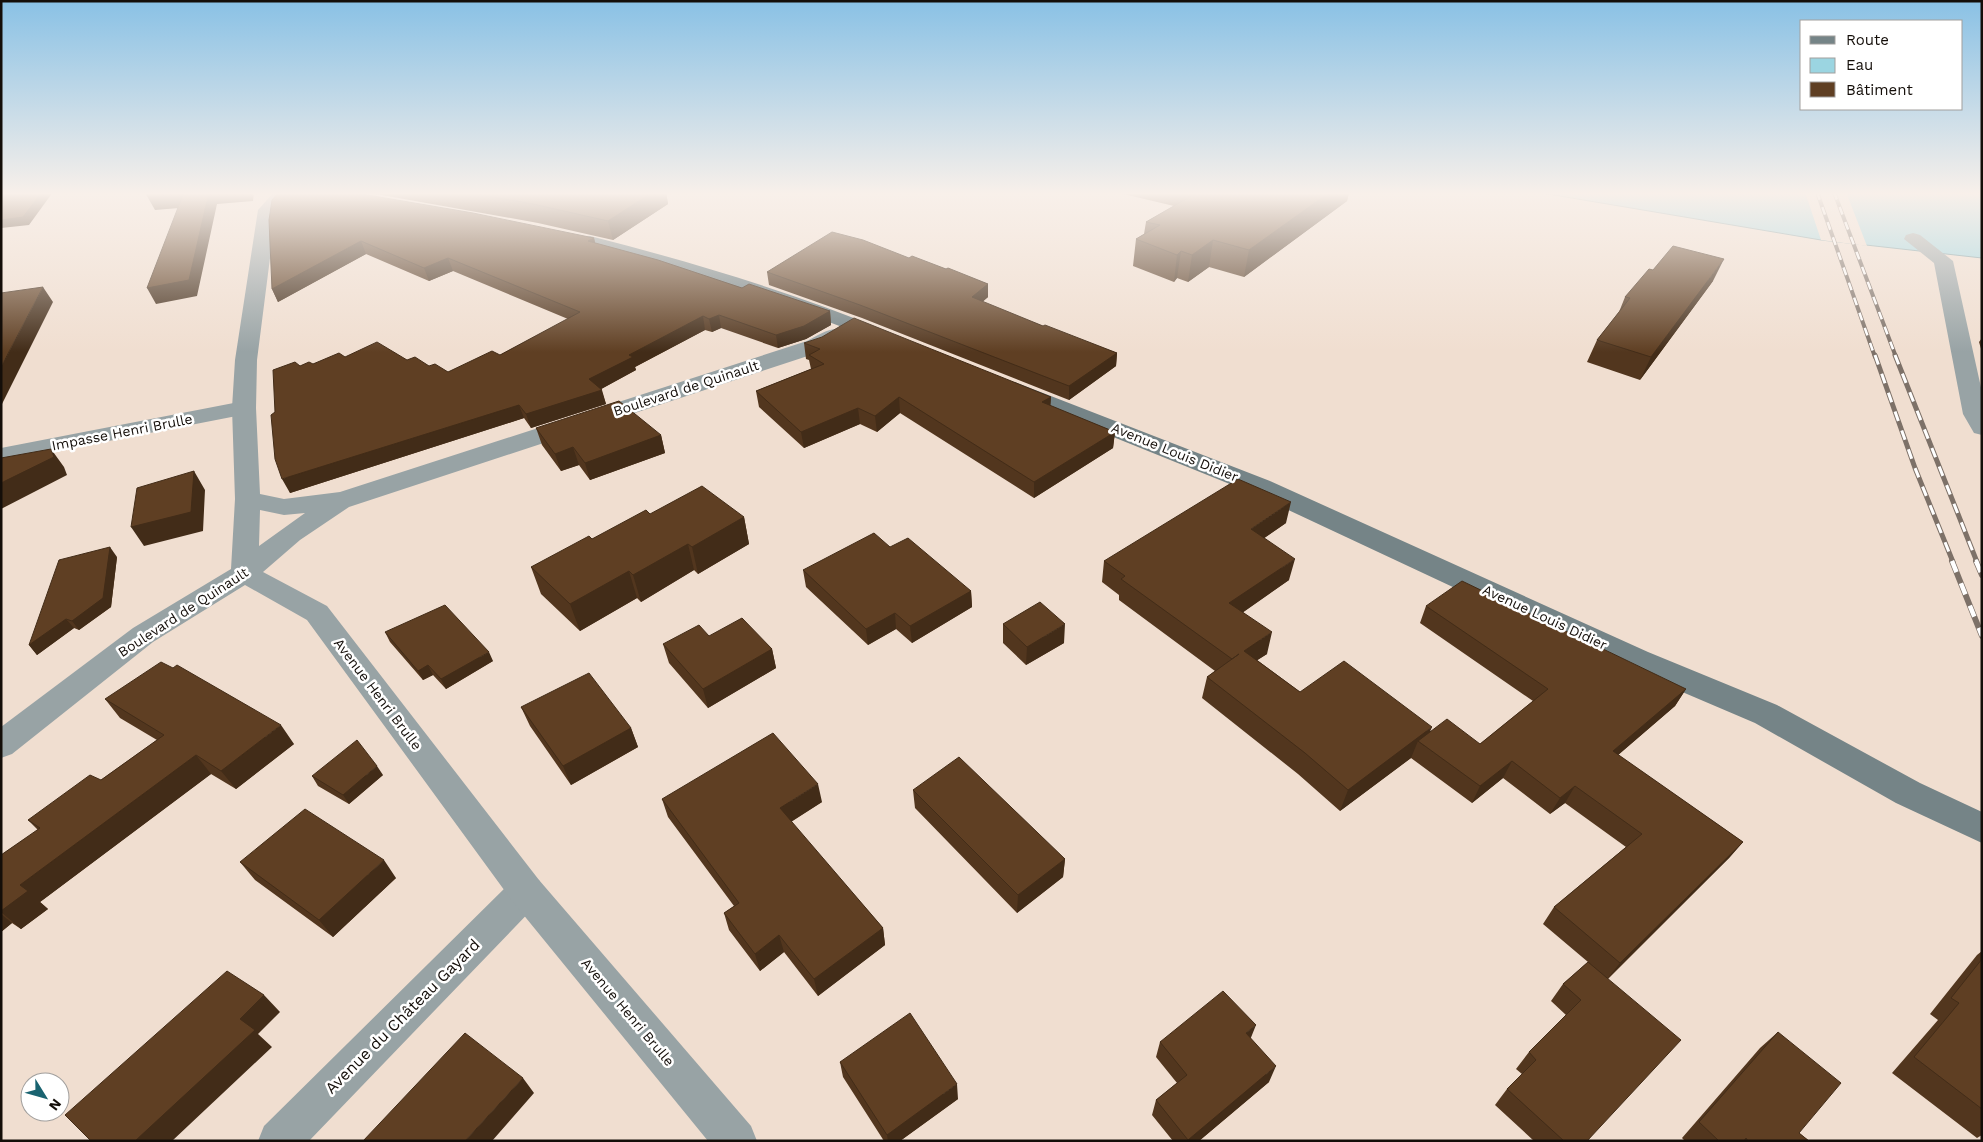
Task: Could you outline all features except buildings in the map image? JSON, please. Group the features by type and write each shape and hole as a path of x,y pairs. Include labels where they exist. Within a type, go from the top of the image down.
{"main road":[{"path":"601,245 684,267 854,324 905,346"},
{"name":"Avenue Louis Didier","path":"995,381 1261,487 1637,660 1766,714 1908,794 1982,828"}],"street":[{"path":"244,573 248,499 244,408 246,360 262,245"},
{"path":"1922,245 1943,261 1980,420"},
{"name":"Boulevard de Quinault","path":"248,499 284,507 343,500 815,346 854,324"},
{"name":"Impasse Henri Brulle","path":"1,455 244,408"},
{"name":"Boulevard de Quinault","path":"1,745 143,634 244,573 291,534 343,500"},
{"name":"Avenue Henri Brulle","path":"244,573 317,613 526,891 736,1141"},
{"name":"Avenue du Château Gayard","path":"279,1141 526,891"}],"water":[{"path":"1868,245 1982,245 1982,258"}],"railway":[{"path":"1836,245 1875,357"},
{"path":"1854,245 1896,357"},
{"path":"1875,355 1915,468 1953,562"},
{"path":"1895,355 1977,562"},
{"path":"1952,561 1982,636"},
{"path":"1976,561 1982,575"}]}
